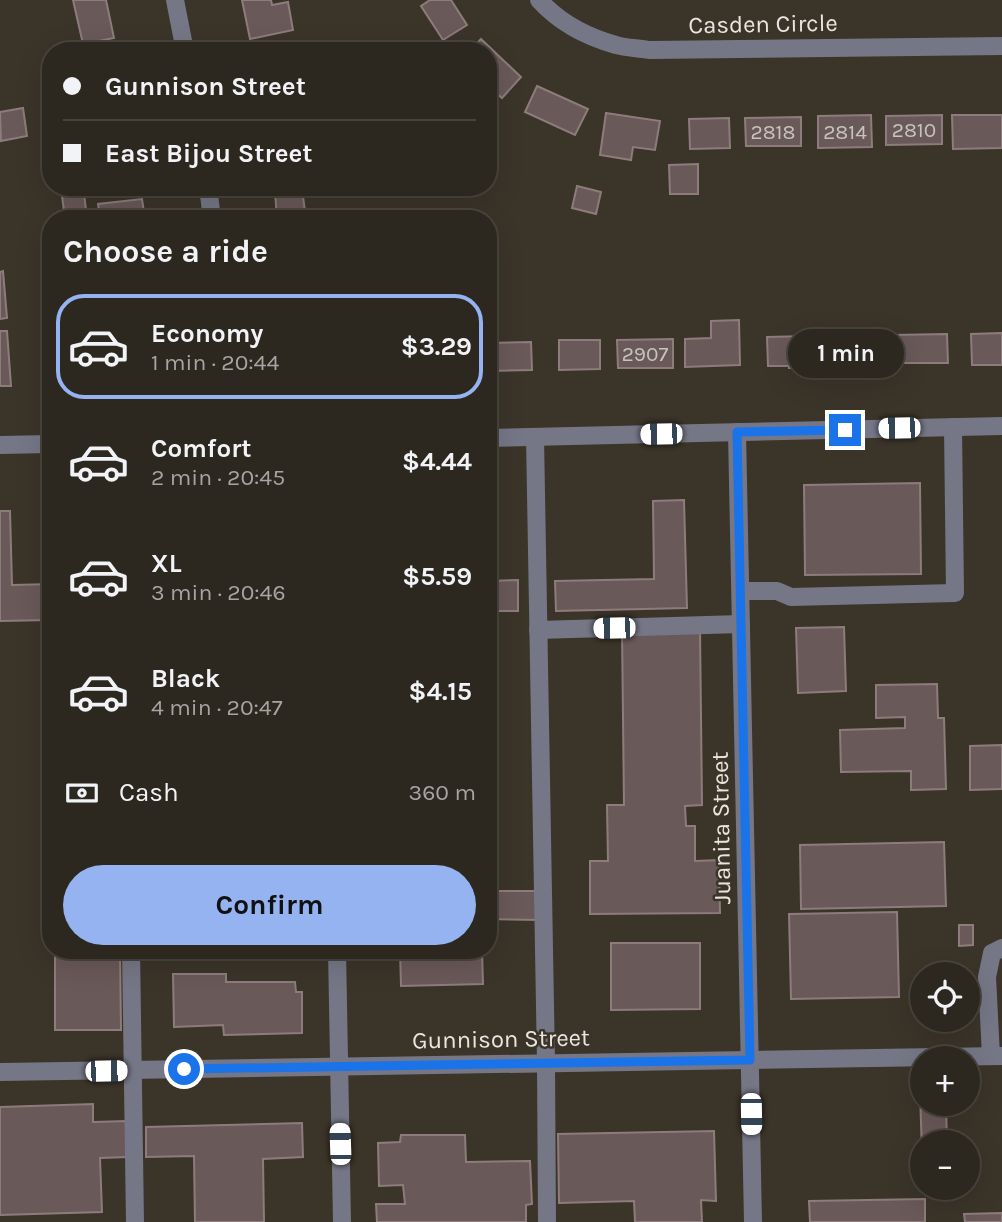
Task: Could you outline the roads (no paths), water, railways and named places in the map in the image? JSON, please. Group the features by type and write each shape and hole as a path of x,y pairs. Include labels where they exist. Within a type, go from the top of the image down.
{"street":[{"path":"175,0 182,42"},
{"name":"Casden Circle","path":"539,0 567,23 592,37 618,46 649,50 1002,46"},
{"path":"497,438 1002,426"},
{"path":"740,592 777,591 791,597 955,593 953,427"},
{"name":"Juanita Street","path":"737,432 753,1222"},
{"path":"535,437 547,1222"},
{"path":"0,445 42,444"},
{"path":"538,629 741,624"},
{"path":"996,1056 987,977 992,953 1002,948"},
{"path":"131,959 135,1222"},
{"path":"337,959 342,1222"},
{"name":"Gunnison Street","path":"0,1072 996,1056"}]}
